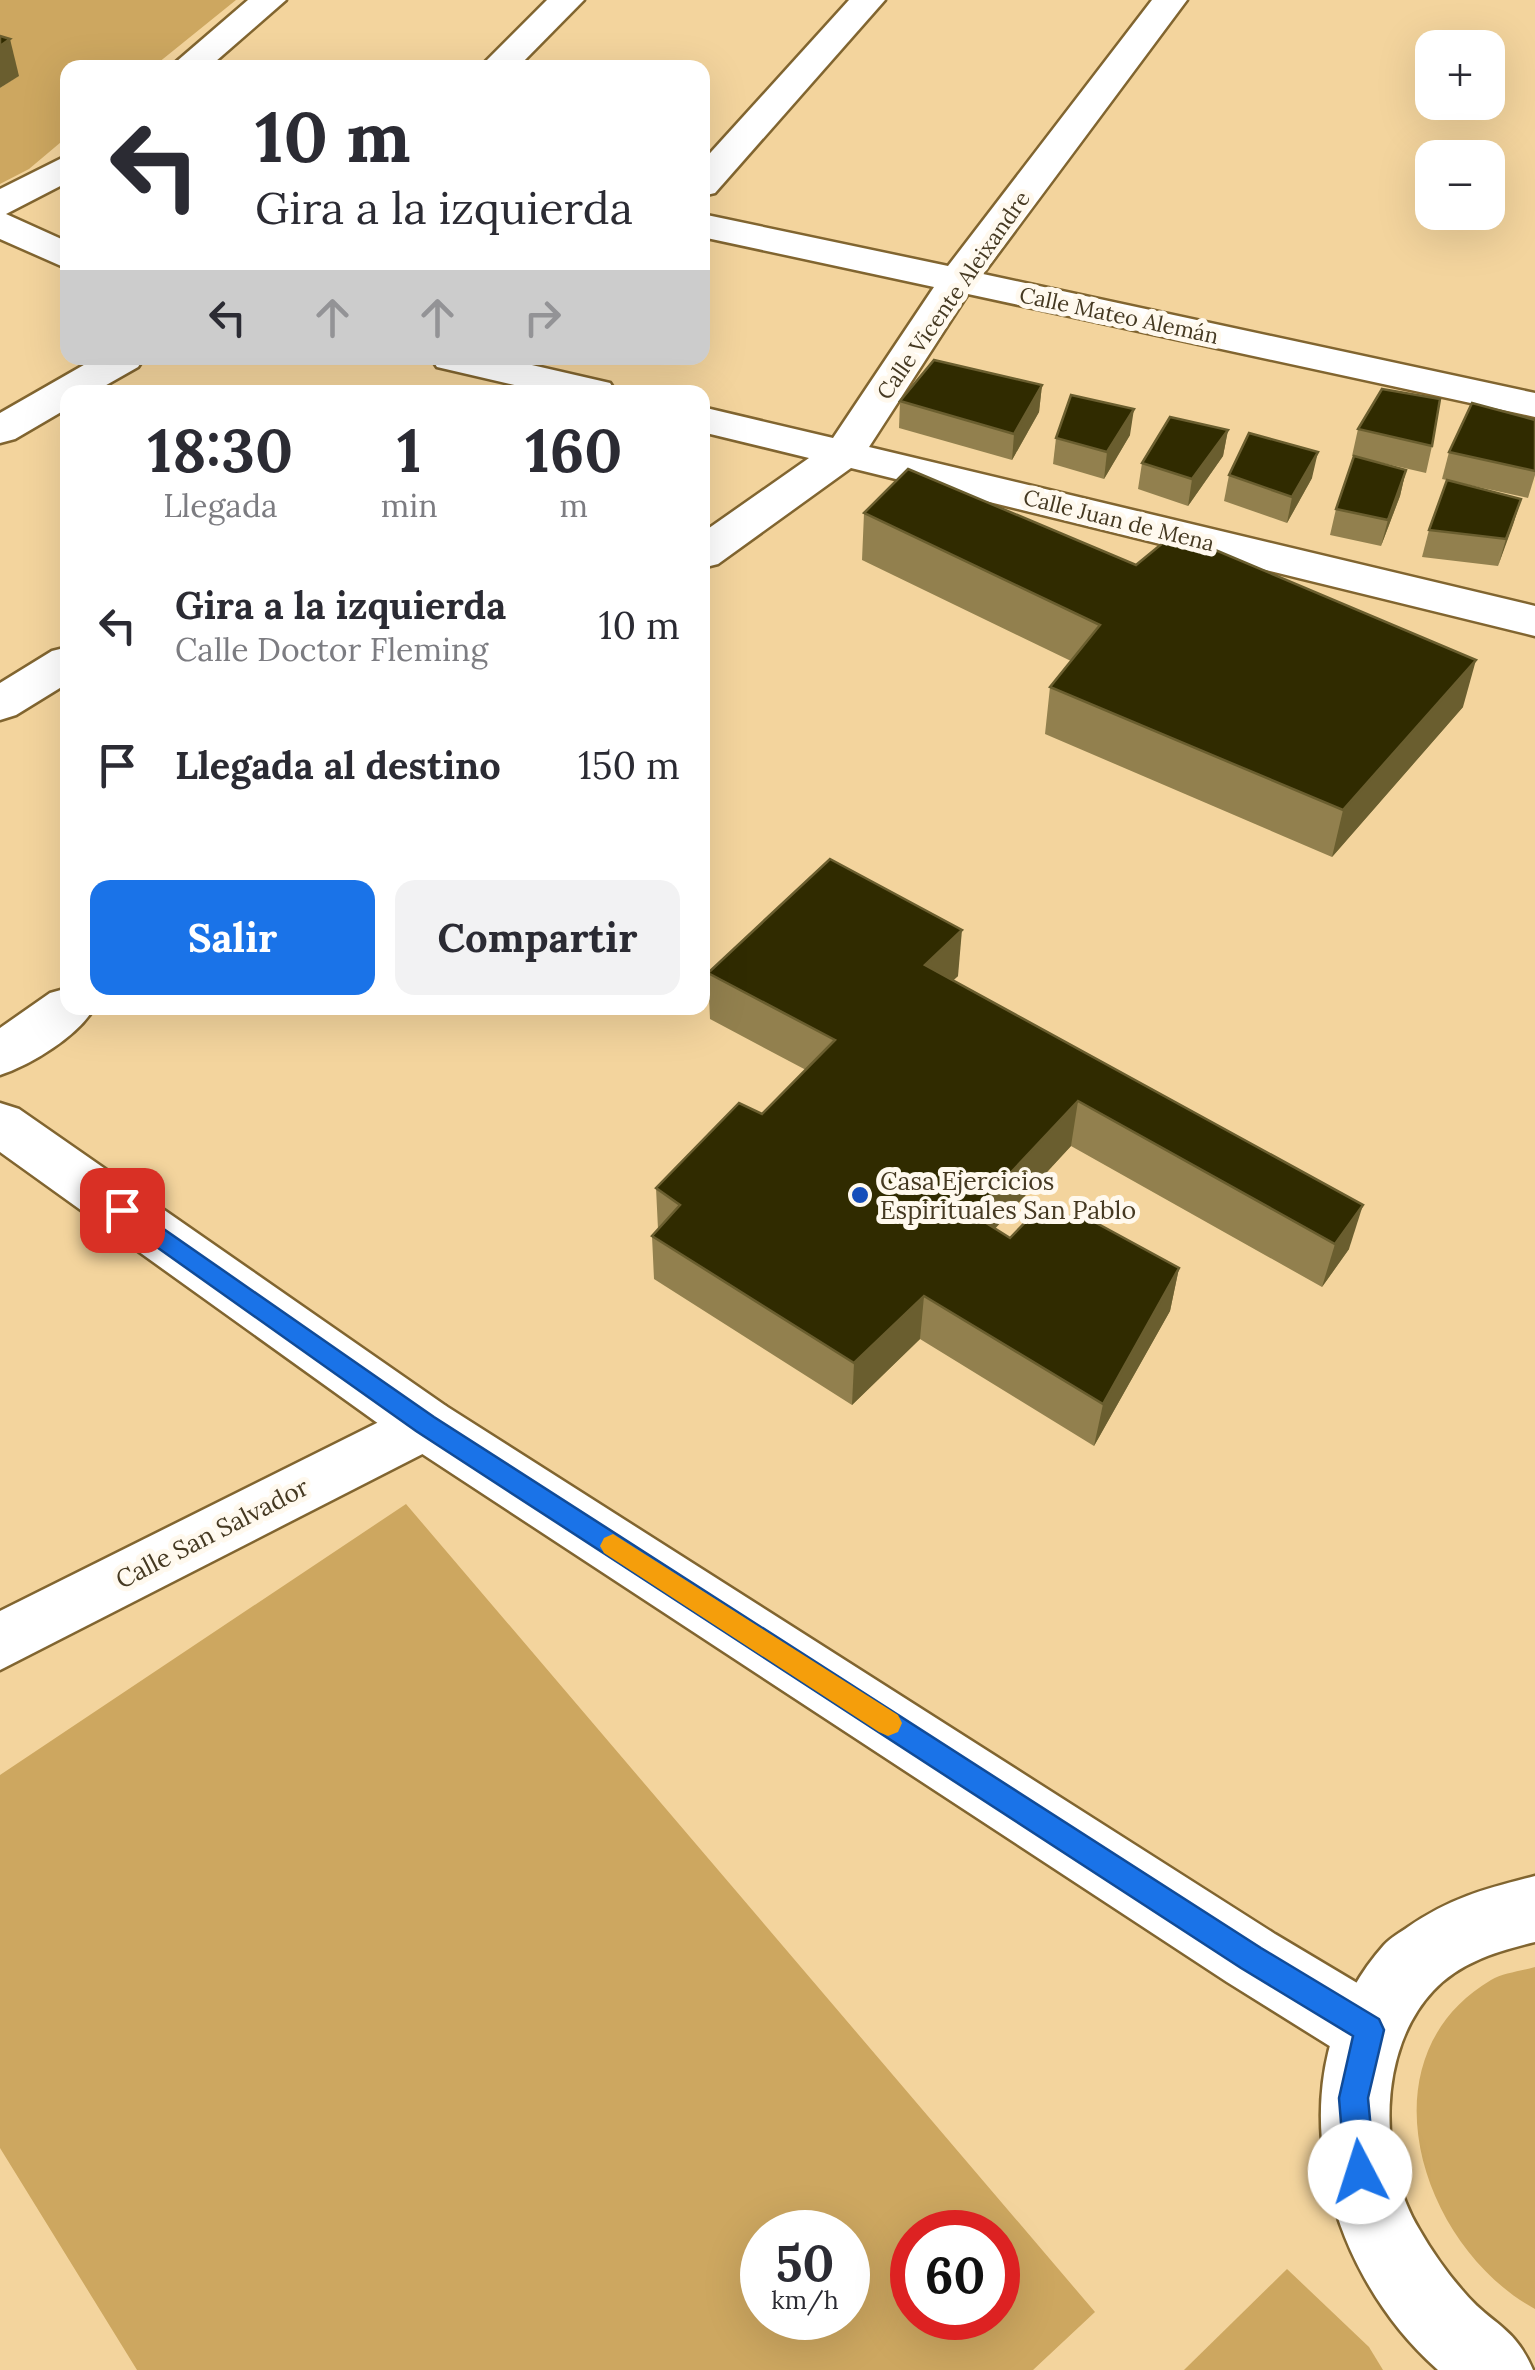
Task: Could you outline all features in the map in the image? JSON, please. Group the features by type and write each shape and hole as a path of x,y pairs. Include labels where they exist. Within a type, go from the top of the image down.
{"street":[{"path":"196,60 268,0"},
{"path":"504,60 567,0"},
{"path":"710,176 868,0"},
{"name":"Calle Vicente Aleixandre","path":"710,548 844,453 958,280 1170,0"},
{"path":"0,204 60,170"},
{"path":"0,224 60,253"},
{"name":"Calle Mateo Alemán","path":"710,227 1535,405"},
{"path":"78,385 112,365"},
{"path":"467,365 510,384"},
{"path":"0,430 60,395"},
{"name":"Calle Juan de Mena","path":"710,420 1535,621"},
{"path":"0,704 60,667"},
{"path":"0,1055 60,1013"},
{"path":"0,1124 425,1424 1251,1958 1369,2030"},
{"name":"Calle San Salvador","path":"0,1642 425,1424"},
{"path":"1496,2370 1437,2345 1389,2250 1360,2172 1354,2098 1369,2030 1409,1967 1468,1926 1535,1909"}],"shaded area":[{"path":"0,0 236,0 162,60 60,60 60,143 29,169 0,184 0,88 18,76 0,69"},
{"path":"406,1504 1008,2210 890,2210 890,2340 1020,2340 1020,2224 1095,2312 1033,2370 137,2370 0,2148 0,1775"},
{"path":"1535,1967 1535,2309 1495,2280 1461,2242 1436,2198 1421,2150 1417,2102 1426,2056 1450,2014 1491,1980"},
{"path":"1287,2269 1369,2347 1383,2370 1184,2370"}],"building":[{"path":"934,360 1042,385 1014,434 900,401"},
{"path":"1382,389 1440,399 1432,446 1358,429"},
{"path":"1071,395 1134,409 1107,452 1056,438"},
{"path":"1472,403 1535,420 1535,471 1449,452"},
{"path":"1170,417 1228,430 1192,479 1142,463"},
{"path":"1249,433 1318,452 1292,497 1229,475"},
{"path":"1354,456 1406,470 1388,520 1336,509"},
{"path":"908,469 1136,565 1175,533 1476,660 1343,810 1050,687 1100,625 864,513"},
{"path":"1447,480 1521,499 1506,539 1429,530"},
{"name":"Casa Ejercicios Espirituales San Pablo","path":"830,859 962,930 925,965 1363,1205 1335,1244 1078,1101 972,1214 1010,1238 1041,1206 1063,1221 1076,1212 1179,1268 1103,1404 924,1296 854,1363 652,1236 680,1205 656,1188 739,1103 762,1114 835,1040 710,971"}],"slow traffic":[{"path":"613,1546 888,1723"}],"place":[{"name":"Casa Ejercicios Espirituales San Pablo","path":"860,1195"}],"route":[{"path":"122,1210 425,1424 1251,1958 1369,2030 1354,2098 1360,2172"}]}
